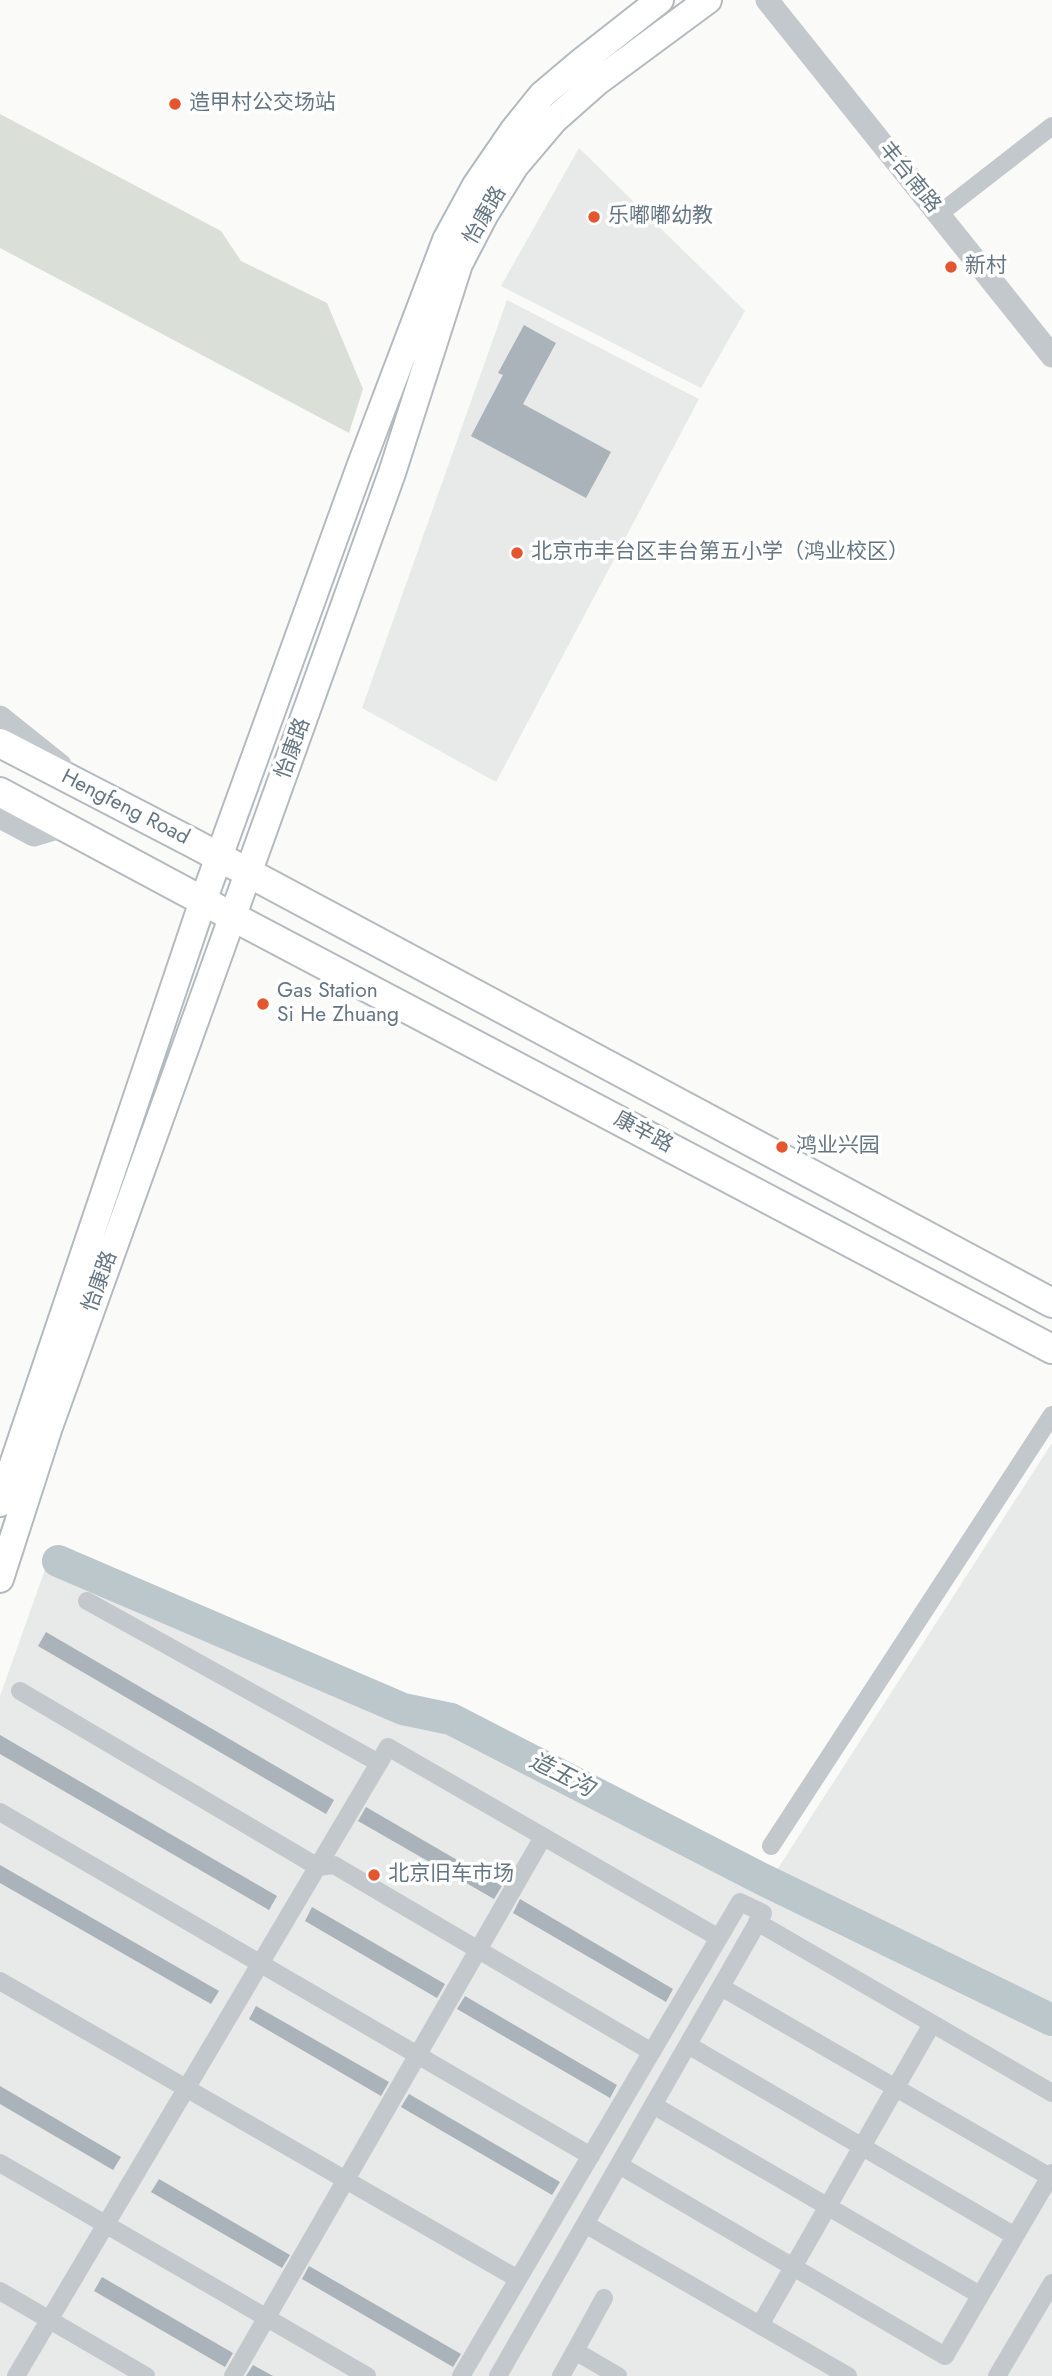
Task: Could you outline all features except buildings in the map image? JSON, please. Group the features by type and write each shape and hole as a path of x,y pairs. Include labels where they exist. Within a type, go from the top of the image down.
{"main road":[{"name":"怡康路","path":"0,1503 203,901 364,455 446,240 476,185 542,95 660,0"},
{"name":"怡康路","path":"0,1579 54,1414 392,473 459,264 485,214 515,166 554,120 597,82 708,0"},
{"name":"Hengfeng Road","path":"0,743 249,874"},
{"name":"Hengfeng Road","path":"0,792 233,916"},
{"name":"康辛路","path":"249,874 1052,1303"},
{"name":"康辛路","path":"233,916 1052,1349"}],"street":[{"name":"丰台南路","path":"767,0 1052,356"},
{"path":"939,214 1052,126"},
{"path":"0,717 98,795"},
{"path":"0,817 34,835 64,826"},
{"path":"771,1846 1052,1415"},
{"path":"88,1601 379,1763"},
{"path":"20,1691 318,1867 334,1865 652,2052"},
{"path":"16,2376 388,1747 719,1938"},
{"path":"0,1812 591,2156"},
{"path":"233,2376 543,1837"},
{"path":"461,2376 740,1902 763,1913 498,2376"},
{"path":"757,1922 1052,2093"},
{"path":"0,1981 518,2279"},
{"path":"619,2165 944,2356 1051,2175 721,1987"},
{"path":"760,2325 932,2024"},
{"path":"688,2045 1015,2236"},
{"path":"653,2105 980,2295"},
{"path":"0,2163 367,2376"},
{"path":"585,2224 848,2376"},
{"path":"997,2376 1052,2283"},
{"path":"0,2291 146,2376"},
{"path":"561,2376 604,2298"},
{"path":"575,2351 618,2376"}],"shaded area":[{"path":"0,114 221,231 241,261 327,303 363,389 349,433 0,248"},
{"name":"乐嘟嘟幼教","path":"579,148 745,311 701,388 501,286"},
{"name":"北京市丰台区丰台第五小学（鸿业校区）","path":"507,300 699,399 496,782 362,708"},
{"path":"1052,1443 1052,2012 773,1876"},
{"name":"北京旧车市场","path":"47,1564 400,1721 443,1726 1052,2025 1052,2376 0,2376 0,1696"}],"waterway":[{"name":"造玉沟","path":"58,1561 403,1709 451,1719 762,1879 1052,2020"}],"place":[{"name":"造甲村公交场站","path":"175,104"},
{"name":"乐嘟嘟幼教","path":"594,217"},
{"name":"新村","path":"951,267"},
{"name":"北京市丰台区丰台第五小学（鸿业校区）","path":"517,553"},
{"name":"Gas Station Si He Zhuang","path":"263,1004"},
{"name":"鸿业兴园","path":"782,1147"},
{"name":"北京旧车市场","path":"374,1875"}]}
